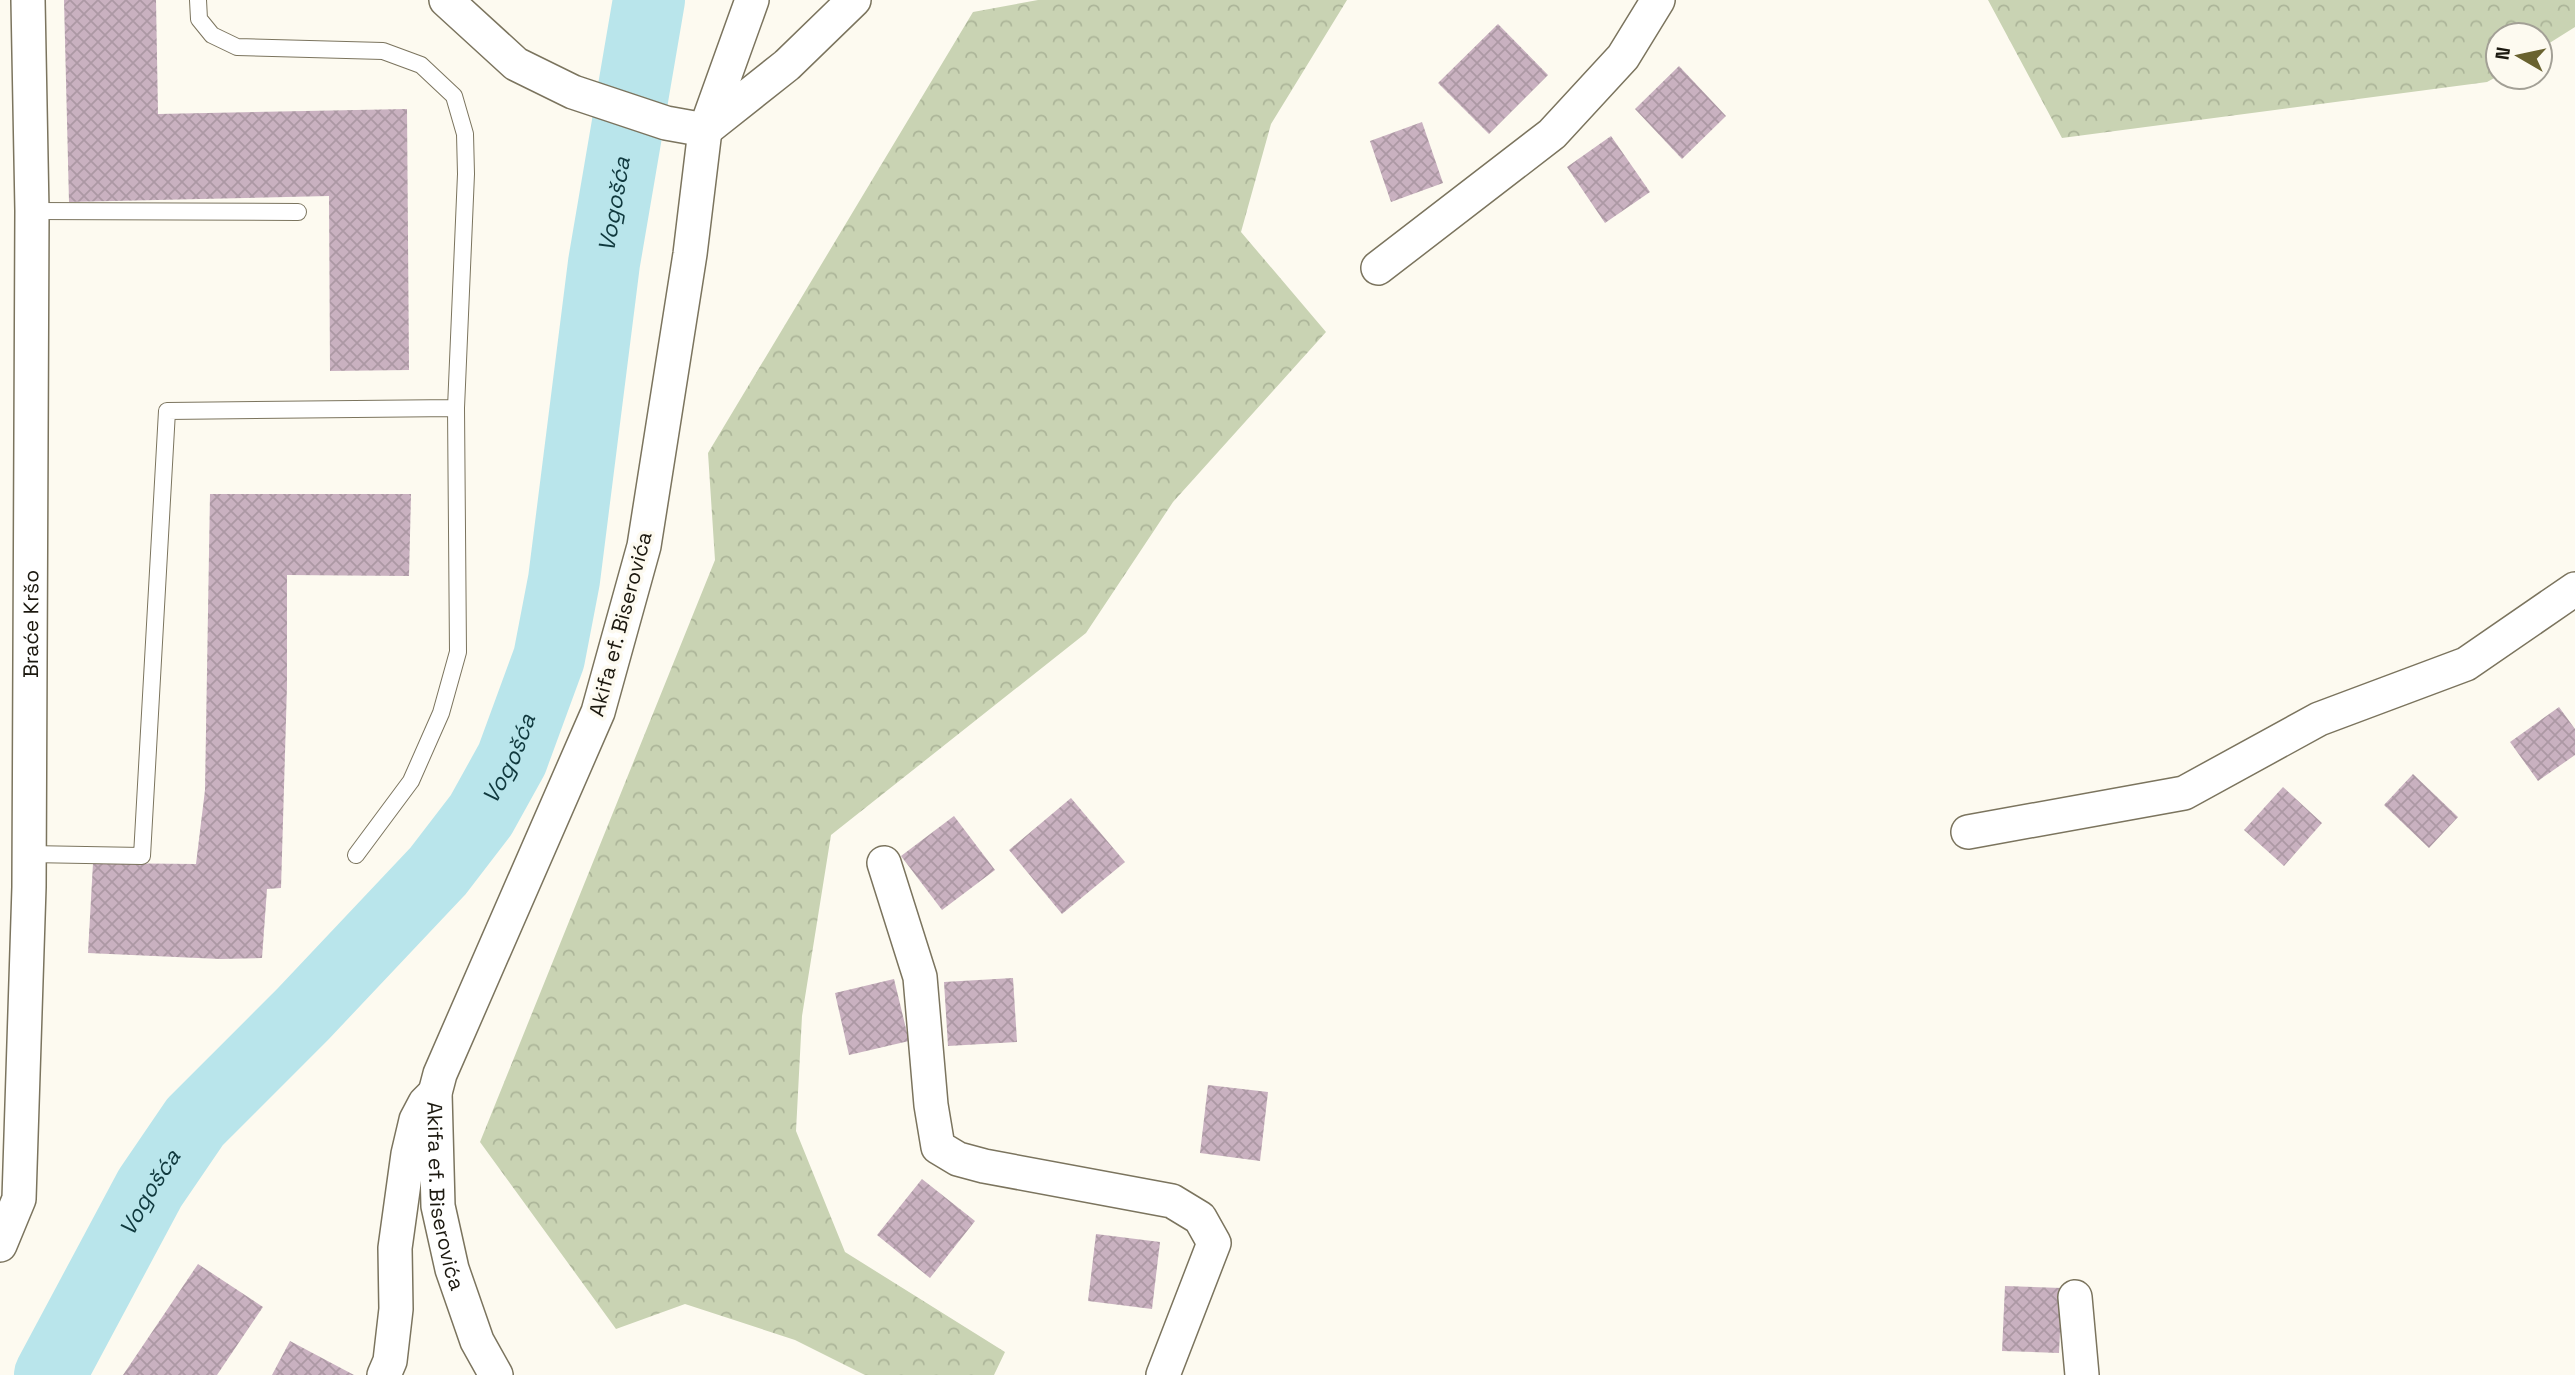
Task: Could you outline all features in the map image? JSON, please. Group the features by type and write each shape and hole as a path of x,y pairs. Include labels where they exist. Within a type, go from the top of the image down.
{"street":[{"name":"Braće Kršo","path":"0,1245 19,1199 29,854 32,211 29,0"},
{"path":"446,0 516,64 573,92 666,123 705,131 787,65 854,0"},
{"name":"Akifa ef. Biserovića","path":"496,1375 477,1341 452,1269 438,1206 435,1093 440,1074 598,712 644,546 690,254 705,131 752,0"},
{"path":"1378,268 1552,134 1623,57 1658,0"},
{"path":"1968,832 2185,793 2319,719 2466,664 2575,589"},
{"path":"884,863 920,977 931,1105 938,1147 958,1159 984,1166 1172,1201 1200,1218 1214,1243 1163,1375"},
{"path":"384,1375 390,1361 396,1308 395,1248 408,1154 416,1120 425,1103 435,1093"},
{"path":"2075,1297 2082,1375"}],"lane":[{"path":"198,0 199,19 212,35 237,47 383,51 421,65 454,96 465,134 466,174 456,408 458,652 441,713 411,781 356,855"},
{"path":"32,211 298,212"},
{"path":"29,854 142,856 167,411 456,408"}],"green space":[{"path":"1038,0 1347,0 1271,124 1241,232 1326,332 1173,502 1086,633 831,835 802,1016 796,1131 845,1252 1005,1352 994,1375 865,1375 795,1340 685,1304 616,1329 480,1142 715,560 708,453 973,12"},
{"path":"1988,0 2575,0 2575,27 2554,40 2554,21 2484,21 2484,82 2062,138"}],"building":[{"path":"64,0 156,0 158,114 407,109 409,370 330,371 329,196 69,202"},
{"path":"1498,24 1548,75 1489,134 1438,83"},
{"path":"1679,66 1726,116 1682,159 1635,109"},
{"path":"1422,122 1443,183 1391,202 1370,141"},
{"path":"1611,136 1650,192 1605,223 1567,167"},
{"path":"210,494 411,494 409,576 287,575 287,686 281,888 267,889 262,958 220,959 88,953 93,863 196,864 205,790"},
{"path":"2559,707 2575,729 2575,755 2538,781 2510,742"},
{"path":"2413,774 2458,817 2429,848 2384,805"},
{"path":"2283,787 2322,823 2284,866 2244,830"},
{"path":"1071,798 1125,862 1062,914 1009,850"},
{"path":"954,816 995,870 942,910 901,856"},
{"path":"1013,978 1017,1042 948,1046 944,982"},
{"path":"894,979 909,1041 849,1055 835,993"},
{"path":"1208,1085 1268,1092 1260,1161 1200,1153"},
{"path":"922,1179 975,1221 930,1278 877,1235"},
{"path":"1096,1234 1160,1242 1152,1309 1088,1301"},
{"path":"198,1264 263,1307 217,1375 123,1375"},
{"path":"2005,1286 2062,1288 2059,1353 2002,1351"},
{"path":"290,1341 354,1375 272,1375"}],"waterway":[{"name":"Vogošća","path":"50,1375 150,1188 195,1122 303,1014 438,871 481,815 512,759 549,658 564,580 604,263 649,0"}]}
